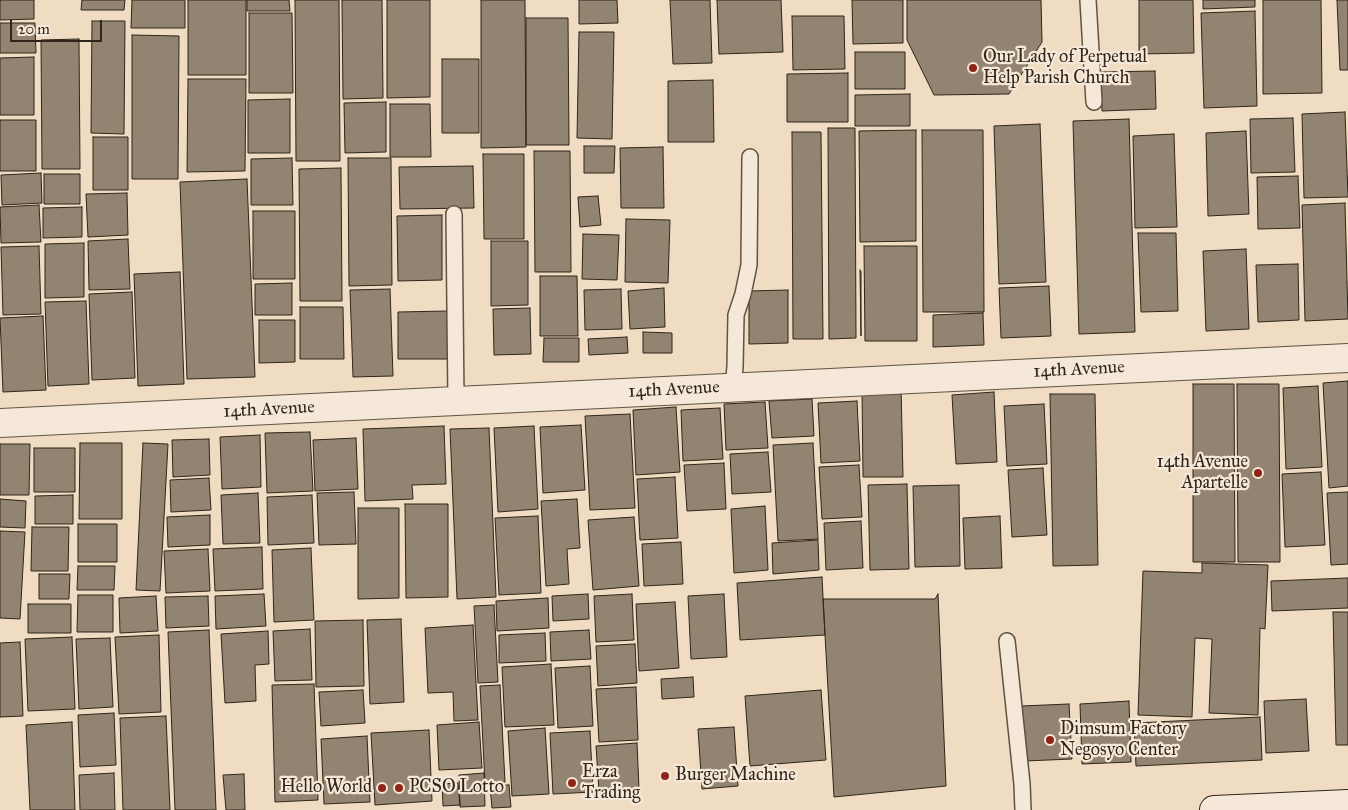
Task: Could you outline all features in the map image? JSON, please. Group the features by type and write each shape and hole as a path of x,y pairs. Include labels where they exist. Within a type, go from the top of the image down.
{"street":[{"name":"14th Avenue","path":"0,423 1348,358"},
{"path":"1214,810 1348,804"}],"lane":[{"path":"1088,0 1094,102"},
{"path":"733,387 736,315 749,265 750,157"},
{"path":"454,214 456,401"},
{"path":"1007,641 1023,810"}],"building":[{"path":"0,0 34,0 34,19 0,20"},
{"path":"82,0 125,0 124,10 81,10"},
{"path":"132,0 185,0 185,28 131,28"},
{"path":"188,0 246,0 246,75 188,75"},
{"path":"247,0 289,0 290,11 247,11"},
{"path":"295,0 339,0 340,161 296,161"},
{"path":"342,0 382,0 383,98 343,99"},
{"path":"387,0 430,0 430,97 387,98"},
{"path":"481,0 525,0 526,147 481,148"},
{"path":"579,0 617,0 618,23 579,24"},
{"path":"670,0 710,0 712,63 673,64"},
{"path":"717,0 781,0 783,52 719,54"},
{"path":"852,0 903,0 903,43 853,44"},
{"name":"Our Lady of Perpetual Help Parish Church","path":"907,0 1041,0 1042,42 1009,94 934,95 907,40"},
{"path":"1139,0 1193,0 1194,53 1139,54"},
{"path":"1203,0 1255,0 1255,7 1203,9"},
{"path":"1263,0 1321,0 1322,93 1263,94"},
{"path":"1337,0 1348,0 1348,70 1340,70"},
{"path":"1255,11 1257,106 1204,108 1201,13"},
{"path":"249,13 292,13 293,93 249,93"},
{"path":"792,16 844,16 845,69 793,70"},
{"path":"526,18 568,18 569,145 526,145"},
{"path":"92,21 125,21 124,134 91,133"},
{"path":"0,23 35,23 36,53 0,53"},
{"path":"579,32 614,32 612,139 577,138"},
{"path":"132,35 179,36 178,179 132,179"},
{"path":"79,39 80,169 42,169 41,40"},
{"path":"855,52 905,52 905,89 855,89"},
{"path":"34,57 34,115 0,115 0,58"},
{"path":"442,59 479,59 479,133 442,133"},
{"path":"1155,71 1156,109 1102,111 1101,72"},
{"path":"848,73 848,122 787,122 787,74"},
{"path":"188,79 246,79 245,171 187,172"},
{"path":"713,80 714,142 668,142 668,81"},
{"path":"910,94 910,126 855,126 855,95"},
{"path":"290,99 290,153 248,153 248,100"},
{"path":"386,102 386,152 345,153 344,103"},
{"path":"390,104 430,104 431,157 390,157"},
{"path":"1345,112 1348,197 1304,198 1302,114"},
{"path":"1293,118 1295,172 1251,173 1250,119"},
{"path":"1129,119 1135,332 1079,334 1073,121"},
{"path":"0,120 36,120 36,171 0,171"},
{"path":"1040,124 1046,282 999,284 994,126"},
{"path":"828,128 855,128 856,338 829,339"},
{"path":"916,130 916,241 860,242 859,131"},
{"path":"922,130 983,130 984,312 923,312"},
{"path":"1246,131 1249,214 1208,216 1206,133"},
{"path":"792,132 821,132 823,339 793,339"},
{"path":"1174,134 1177,227 1135,228 1133,136"},
{"path":"93,137 128,137 128,190 93,190"},
{"path":"584,146 615,146 614,173 584,173"},
{"path":"663,147 664,208 621,208 620,148"},
{"path":"534,151 570,151 571,272 535,272"},
{"path":"483,154 524,154 524,239 484,239"},
{"path":"292,158 293,205 251,205 251,159"},
{"path":"348,158 391,158 392,285 349,286"},
{"path":"473,166 474,208 400,209 399,167"},
{"path":"341,168 342,301 300,301 299,169"},
{"path":"41,173 42,203 2,205 1,175"},
{"path":"44,174 80,174 80,204 44,204"},
{"path":"1298,176 1300,228 1258,229 1257,177"},
{"path":"247,179 255,377 187,379 180,182"},
{"path":"127,193 128,235 88,237 86,194"},
{"path":"598,196 601,225 580,227 578,197"},
{"path":"1345,203 1348,319 1305,321 1302,205"},
{"path":"39,205 41,242 1,243 0,207"},
{"path":"82,207 82,237 43,238 43,208"},
{"path":"253,211 295,211 295,279 253,279"},
{"path":"442,215 442,280 398,281 397,216"},
{"path":"626,219 670,220 668,283 625,282"},
{"path":"1138,233 1176,233 1178,311 1141,312"},
{"path":"583,234 619,235 617,280 582,279"},
{"path":"128,239 130,289 89,290 88,241"},
{"path":"491,241 528,241 528,305 491,306"},
{"path":"84,243 84,297 45,298 45,244"},
{"path":"39,246 41,314 3,315 1,247"},
{"path":"864,246 917,246 917,341 865,341"},
{"path":"1246,249 1249,329 1206,331 1203,251"},
{"path":"1298,264 1299,320 1258,322 1256,265"},
{"path":"860,270 861,271 861,336"},
{"path":"180,272 184,384 138,386 134,274"},
{"path":"540,276 577,276 578,336 540,336"},
{"path":"292,283 292,315 255,315 255,284"},
{"path":"1049,286 1051,336 1001,338 999,288"},
{"path":"664,288 665,327 630,329 628,291"},
{"path":"390,289 393,376 353,377 350,290"},
{"path":"621,289 622,329 585,330 584,290"},
{"path":"788,290 788,343 749,344 749,291"},
{"path":"132,292 135,378 92,380 89,294"},
{"path":"86,301 89,384 48,386 45,302"},
{"path":"300,307 343,307 344,359 300,359"},
{"path":"530,308 531,354 494,355 493,309"},
{"path":"448,311 448,359 398,359 398,312"},
{"path":"983,313 984,345 933,347 933,315"},
{"path":"43,316 46,390 3,392 0,318"},
{"path":"259,320 295,320 295,362 259,363"},
{"path":"643,332 672,333 672,353 643,353"},
{"path":"627,337 628,353 589,355 588,339"},
{"path":"544,338 579,338 579,362 543,362"},
{"path":"1348,381 1348,486 1329,488 1323,383"},
{"path":"1193,384 1234,384 1235,562 1193,562"},
{"name":"14th Avenue Apartelle","path":"1237,384 1279,384 1280,562 1238,562"},
{"path":"901,386 903,477 863,477 862,387"},
{"path":"1318,386 1322,467 1286,469 1283,388"},
{"path":"994,392 997,462 956,464 952,395"},
{"path":"1050,394 1095,394 1098,565 1053,566"},
{"path":"812,399 814,436 772,438 769,401"},
{"path":"857,401 860,461 821,463 818,403"},
{"path":"765,402 768,448 726,450 724,404"},
{"path":"1044,404 1047,464 1007,466 1004,406"},
{"path":"676,407 680,472 636,475 633,410"},
{"path":"720,408 723,459 683,461 681,410"},
{"path":"630,414 635,508 590,510 585,416"},
{"path":"581,425 585,490 543,493 540,427"},
{"path":"444,426 446,484 412,485 413,499 365,501 363,429"},
{"path":"534,426 538,509 498,512 494,428"},
{"path":"489,428 496,597 457,599 450,429"},
{"path":"310,432 313,491 267,493 265,433"},
{"path":"260,435 261,487 222,489 220,437"},
{"path":"356,438 358,489 315,491 313,440"},
{"path":"209,439 210,475 173,477 172,440"},
{"path":"80,443 122,443 122,519 79,519"},
{"path":"143,443 168,444 160,591 136,590"},
{"path":"813,443 818,539 778,541 773,445"},
{"path":"0,444 30,444 29,495 0,495"},
{"path":"34,448 75,448 75,492 34,492"},
{"path":"768,452 771,492 732,494 730,454"},
{"path":"724,463 726,509 687,511 684,465"},
{"path":"859,465 862,517 822,519 819,467"},
{"path":"1043,468 1047,535 1012,537 1008,470"},
{"path":"1321,472 1325,545 1285,547 1282,474"},
{"path":"675,477 678,538 640,540 637,479"},
{"path":"209,478 211,510 171,512 170,480"},
{"path":"907,484 909,569 870,570 868,485"},
{"path":"959,485 960,566 915,567 913,486"},
{"path":"354,492 356,544 319,545 317,493"},
{"path":"1348,492 1348,564 1331,565 1327,493"},
{"path":"258,493 260,543 223,544 221,495"},
{"path":"73,495 73,524 35,524 35,496"},
{"path":"312,495 314,543 268,545 267,497"},
{"path":"0,499 26,501 25,528 0,527"},
{"path":"577,499 580,548 567,549 569,584 546,586 541,501"},
{"path":"405,504 448,504 448,597 406,598"},
{"path":"765,506 768,570 734,573 731,509"},
{"path":"358,508 399,508 399,598 358,599"},
{"path":"210,515 210,545 168,547 167,517"},
{"path":"538,516 541,593 499,595 495,518"},
{"path":"1000,516 1002,568 965,569 963,518"},
{"path":"634,517 639,586 593,590 588,520"},
{"path":"861,521 863,568 826,570 824,523"},
{"path":"78,524 117,524 117,562 78,562"},
{"path":"32,527 69,527 68,571 31,571"},
{"path":"0,531 25,532 20,619 0,618"},
{"path":"818,540 819,570 773,574 772,543"},
{"path":"681,542 683,584 644,586 642,544"},
{"path":"262,547 263,589 215,591 213,549"},
{"path":"311,548 314,620 274,622 272,550"},
{"path":"208,549 210,591 166,593 164,551"},
{"path":"1202,563 1268,565 1265,629 1260,628 1258,715 1209,713 1212,639 1195,638 1192,717 1138,715 1143,571 1202,573"},
{"path":"78,566 115,566 114,590 77,590"},
{"path":"39,574 70,574 69,599 39,599"},
{"path":"822,577 825,635 740,640 737,583"},
{"path":"1348,578 1348,608 1272,611 1271,581"},
{"path":"264,594 266,626 216,629 215,596"},
{"path":"588,594 589,619 553,621 552,596"},
{"path":"632,594 634,640 596,642 594,596"},
{"path":"724,594 727,657 691,659 688,596"},
{"path":"938,594 946,786 834,797 823,599 935,599"},
{"path":"78,595 113,595 113,632 77,632"},
{"path":"156,596 158,631 120,633 119,598"},
{"path":"208,596 209,626 166,628 165,597"},
{"path":"548,598 549,628 497,631 496,601"},
{"path":"675,602 679,668 639,671 636,604"},
{"path":"28,604 71,604 71,633 28,633"},
{"path":"494,605 498,682 478,683 474,606"},
{"path":"1333,612 1348,612 1348,745 1336,745"},
{"path":"401,619 404,702 370,704 367,620"},
{"path":"363,620 364,686 316,687 315,621"},
{"path":"473,625 478,720 454,721 453,692 428,693 425,628"},
{"path":"310,629 312,680 275,681 273,631"},
{"path":"209,630 216,810 175,810 168,632"},
{"path":"589,630 591,659 551,661 550,632"},
{"path":"268,631 269,664 255,665 256,701 225,703 221,634"},
{"path":"545,633 546,661 499,663 499,635"},
{"path":"159,635 161,712 119,714 115,637"},
{"path":"72,637 75,709 28,711 25,639"},
{"path":"110,638 113,707 79,709 76,639"},
{"path":"20,642 23,716 0,717 0,643"},
{"path":"635,644 637,683 598,686 596,646"},
{"path":"551,664 554,725 505,727 502,667"},
{"path":"590,666 593,726 558,728 555,668"},
{"path":"693,677 694,697 662,699 661,679"},
{"path":"314,684 318,800 275,802 272,685"},
{"path":"500,685 505,782 485,783 480,686"},
{"path":"636,687 638,740 599,742 596,689"},
{"path":"363,690 365,723 321,726 319,692"},
{"path":"821,690 826,760 750,766 745,696"},
{"path":"1306,699 1309,751 1266,753 1264,701"},
{"path":"1129,701 1131,762 1082,764 1080,704"},
{"path":"1069,704 1072,759 1025,761 1022,706"},
{"path":"114,713 116,765 80,767 78,715"},
{"path":"166,716 170,810 123,810 120,718"},
{"path":"1260,717 1262,760 1136,766 1134,723"},
{"path":"72,722 75,810 30,810 26,725"},
{"path":"479,722 482,768 439,770 437,725"},
{"path":"734,727 738,786 702,789 698,729"},
{"path":"545,728 549,794 512,796 508,731"},
{"path":"429,730 432,801 375,805 371,733"},
{"path":"590,731 593,792 553,794 550,733"},
{"path":"367,736 370,802 324,804 321,739"},
{"path":"637,743 639,788 599,790 596,746"},
{"path":"114,773 115,810 80,810 79,775"},
{"path":"484,773 485,806 460,807 459,775"},
{"path":"244,774 245,810 226,810 223,775"},
{"path":"458,783 460,805 443,806 442,784"},
{"path":"509,785 511,807 492,808 490,786"}],"place":[{"name":"Our Lady of Perpetual Help Parish Church","path":"973,68"},
{"name":"14th Avenue Apartelle","path":"1258,473"},
{"name":"Dimsum Factory Negosyo Center","path":"1050,740"},
{"name":"Burger Machine","path":"665,776"},
{"name":"Erza Trading","path":"572,783"},
{"name":"Hello World","path":"382,788"},
{"name":"PCSO Lotto","path":"399,788"}]}
